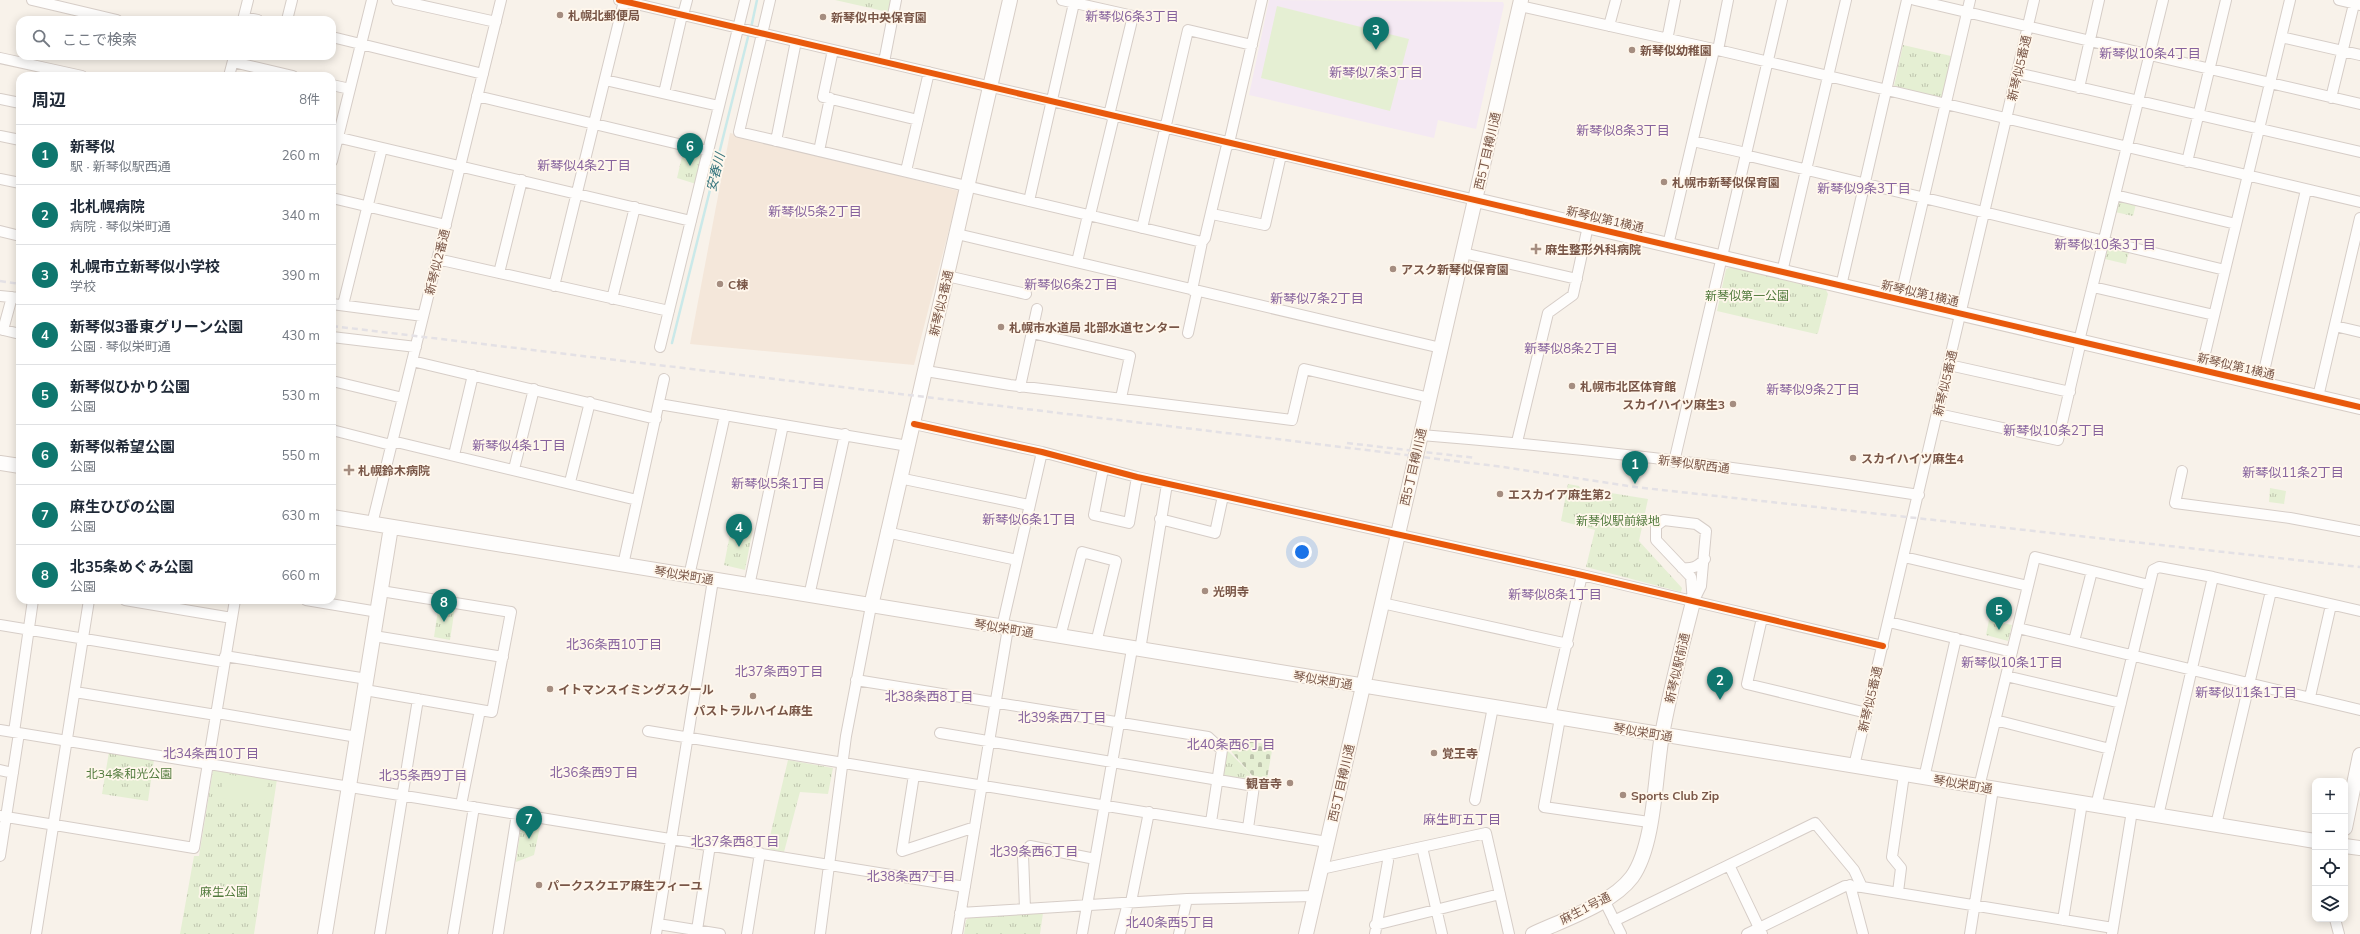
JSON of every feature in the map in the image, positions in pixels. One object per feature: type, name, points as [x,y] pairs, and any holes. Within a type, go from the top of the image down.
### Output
[{"type":"main road","name":"新琴似3番通","points":[[871,606],[886,532],[914,424],[1010,0]]},
{"type":"main road","name":"西5丁目樽川通","points":[[1306,934],[1521,3]]},
{"type":"main road","name":"新琴似第1横通","points":[[1476,200],[2360,407]]},
{"type":"main road","points":[[0,466],[16,466]]},
{"type":"main road","name":"琴似栄町通","points":[[336,518],[1136,650],[2312,841]]},
{"type":"main road","points":[[325,934],[391,527]]},
{"type":"main road","name":"新琴似駅前通","points":[[1662,735],[1693,602]]},
{"type":"main road","name":"麻生1号通","points":[[1533,934],[1604,900],[1623,886],[1638,866],[1646,842],[1662,735]]},
{"type":"main road","points":[[2348,816],[2357,782],[2360,755]]},
{"type":"main road","points":[[2348,846],[2360,848]]},
{"type":"street","points":[[32,0],[100,16]]},
{"type":"street","points":[[245,16],[248,0]]},
{"type":"street","points":[[288,16],[292,0]]},
{"type":"street","points":[[336,134],[350,89],[372,0]]},
{"type":"street","points":[[397,0],[496,22]]},
{"type":"street","name":"新琴似2番通","points":[[372,524],[501,0]]},
{"type":"street","points":[[664,93],[682,15],[687,0]]},
{"type":"street","points":[[660,347],[719,106],[741,28],[745,0]]},
{"type":"street","points":[[770,0],[760,33],[739,132],[1202,242]]},
{"type":"street","points":[[884,62],[896,0]]},
{"type":"street","points":[[1062,0],[1132,16],[1112,115],[1077,262]]},
{"type":"street","points":[[1188,333],[1202,242],[1205,238],[1212,214],[1262,0]]},
{"type":"street","points":[[1609,26],[1616,0]]},
{"type":"street","points":[[1667,40],[1676,0]]},
{"type":"street","points":[[1668,245],[1728,0]]},
{"type":"street","points":[[1674,462],[1782,0]]},
{"type":"street","points":[[1782,272],[1846,0]]},
{"type":"street","points":[[1841,286],[1907,0]]},
{"type":"street","points":[[1915,0],[2360,104]]},
{"type":"street","points":[[1900,300],[1970,0]]},
{"type":"street","name":"新琴似5番通","points":[[1854,766],[1919,495],[2034,0]]},
{"type":"street","points":[[2079,88],[2099,0]]},
{"type":"street","points":[[1938,414],[2058,440],[2070,392],[2080,341],[2163,0]]},
{"type":"street","points":[[2187,162],[2226,0]]},
{"type":"street","points":[[2201,370],[2290,0]]},
{"type":"street","points":[[2331,98],[2357,4],[2339,0]]},
{"type":"street","points":[[554,286],[624,1],[1476,200]]},
{"type":"street","points":[[1029,201],[1074,3]]},
{"type":"street","points":[[1521,3],[1667,40],[1716,50],[2006,120],[2360,202]]},
{"type":"street","points":[[1142,228],[1188,30],[1252,45]]},
{"type":"street","points":[[2281,37],[2360,55]]},
{"type":"street","points":[[336,38],[483,74]]},
{"type":"street","points":[[776,141],[796,41]]},
{"type":"street","points":[[833,50],[823,97],[918,120]]},
{"type":"street","points":[[0,58],[64,72]]},
{"type":"street","points":[[230,72],[234,60]]},
{"type":"street","points":[[237,60],[279,72]]},
{"type":"street","points":[[906,171],[929,72]]},
{"type":"street","points":[[2017,73],[2360,152]]},
{"type":"street","points":[[605,80],[719,106]]},
{"type":"street","points":[[336,86],[350,89]]},
{"type":"street","points":[[477,96],[708,151]]},
{"type":"street","points":[[819,151],[830,98]]},
{"type":"street","points":[[0,99],[16,102]]},
{"type":"street","points":[[0,136],[16,139]]},
{"type":"street","points":[[336,137],[691,221]]},
{"type":"street","points":[[1693,141],[1984,214],[2225,270]]},
{"type":"street","points":[[343,305],[382,148]]},
{"type":"street","points":[[1212,214],[1265,225],[1281,155]]},
{"type":"street","points":[[0,179],[16,183]]},
{"type":"street","points":[[499,273],[522,180]]},
{"type":"street","points":[[2261,384],[2306,190]]},
{"type":"street","points":[[2115,195],[2236,224]]},
{"type":"street","points":[[336,199],[446,225]]},
{"type":"street","points":[[612,299],[635,208]]},
{"type":"street","points":[[2318,397],[2336,326],[2360,218]]},
{"type":"street","points":[[1517,442],[1548,313],[1573,295],[1588,226]]},
{"type":"street","points":[[0,231],[16,235]]},
{"type":"street","points":[[957,234],[1441,348]]},
{"type":"street","points":[[1463,253],[1577,279]]},
{"type":"street","points":[[437,259],[669,311]]},
{"type":"street","points":[[947,276],[1026,294]]},
{"type":"street","points":[[2093,287],[2214,315]]},
{"type":"street","points":[[0,296],[16,298],[2,330],[16,333]]},
{"type":"street","points":[[336,304],[423,316]]},
{"type":"street","points":[[1020,387],[1037,309]]},
{"type":"street","points":[[2336,326],[2360,332]]},
{"type":"street","points":[[1032,333],[1130,356],[1121,398]]},
{"type":"street","points":[[336,337],[416,347]]},
{"type":"street","points":[[412,361],[590,402],[656,419]]},
{"type":"street","points":[[1949,365],[2070,392]]},
{"type":"street","points":[[926,371],[1020,387],[1121,398],[1292,420],[1304,369],[1430,398]]},
{"type":"street","points":[[454,455],[473,375]]},
{"type":"street","points":[[623,565],[664,379]]},
{"type":"street","points":[[336,382],[403,398]]},
{"type":"street","points":[[514,469],[534,389]]},
{"type":"street","points":[[570,482],[590,402]]},
{"type":"street","points":[[659,404],[845,434],[908,446]]},
{"type":"street","points":[[689,576],[725,415]]},
{"type":"street","points":[[914,424],[1042,452],[1103,469],[1167,484],[1398,533],[1582,575],[1883,646]]},
{"type":"street","points":[[749,586],[783,425]]},
{"type":"street","points":[[336,431],[392,444],[454,455],[570,482],[637,500]]},
{"type":"street","points":[[809,596],[845,434]]},
{"type":"street","name":"新琴似駅西通","points":[[1421,435],[1517,442],[1812,478],[1919,495]]},
{"type":"street","points":[[957,934],[996,702],[1005,628],[1017,560],[1042,452]]},
{"type":"street","points":[[1103,469],[1094,515],[1129,522],[1138,477]]},
{"type":"street","points":[[2182,471],[2175,503],[2290,518],[2360,532]]},
{"type":"street","points":[[899,478],[1029,505]]},
{"type":"street","points":[[1082,934],[1119,723],[1136,650],[1167,484]]},
{"type":"street","points":[[1160,519],[1215,532],[1224,496]]},
{"type":"street","points":[[1664,520],[1696,524],[1704,528],[1707,537],[1701,586],[1693,602],[1693,581],[1656,540],[1656,526],[1664,520]]},
{"type":"street","points":[[886,532],[1017,560]]},
{"type":"street","points":[[1060,637],[1082,552],[1116,561],[1096,643]]},
{"type":"street","points":[[1904,556],[2028,586]]},
{"type":"street","points":[[1970,934],[1995,720],[2036,557],[2149,585]]},
{"type":"street","points":[[1682,568],[1699,566],[1705,559]]},
{"type":"street","points":[[2096,806],[2153,570],[2159,567],[2213,577],[2360,611]]},
{"type":"street","points":[[2074,641],[2092,571]]},
{"type":"street","points":[[1582,575],[1555,718],[1544,807],[1649,822]]},
{"type":"street","points":[[2158,816],[2213,577]]},
{"type":"street","points":[[713,580],[657,929],[697,930],[720,934]]},
{"type":"street","points":[[2216,825],[2251,683],[2271,591]]},
{"type":"street","points":[[0,625],[83,639],[225,659],[366,685],[418,699],[492,712],[511,612],[381,592]]},
{"type":"street","points":[[1382,603],[1568,644]]},
{"type":"street","points":[[0,855],[3,817],[13,772],[16,732],[32,604]]},
{"type":"street","points":[[36,934],[89,604]]},
{"type":"street","points":[[149,604],[232,618]]},
{"type":"street","points":[[3,817],[194,848],[234,604]]},
{"type":"street","points":[[330,604],[378,612]]},
{"type":"street","points":[[2310,697],[2331,605]]},
{"type":"street","points":[[820,934],[842,763],[856,680],[871,606]]},
{"type":"street","points":[[1762,618],[1747,684],[1867,713]]},
{"type":"street","points":[[1889,622],[2012,652]]},
{"type":"street","points":[[2018,628],[2360,710]]},
{"type":"street","points":[[374,636],[503,657]]},
{"type":"street","points":[[1924,778],[1956,638]]},
{"type":"street","points":[[2006,676],[2121,703]]},
{"type":"street","points":[[856,680],[1208,737],[1222,750],[1211,822]]},
{"type":"street","points":[[75,692],[357,737]]},
{"type":"street","points":[[380,934],[418,699]]},
{"type":"street","points":[[1475,800],[1493,707]]},
{"type":"street","points":[[461,804],[480,710]]},
{"type":"street","points":[[1995,720],[2110,749]]},
{"type":"street","points":[[0,730],[402,794],[965,887]]},
{"type":"street","points":[[648,731],[1327,842]]},
{"type":"street","points":[[940,733],[1254,786],[1248,828]]},
{"type":"street","points":[[0,770],[13,772]]},
{"type":"street","points":[[1898,892],[1901,868],[1892,857],[1904,774]]},
{"type":"street","points":[[914,775],[902,852],[975,827]]},
{"type":"street","points":[[2063,920],[2082,803]]},
{"type":"street","points":[[453,934],[474,807]]},
{"type":"street","points":[[1120,934],[1129,902],[1148,812]]},
{"type":"street","points":[[1747,934],[1761,931],[1850,885],[2063,920],[2112,931],[2132,812]]},
{"type":"street","points":[[498,934],[517,814]]},
{"type":"street","points":[[1614,921],[1815,823],[1854,870],[1862,887]]},
{"type":"street","points":[[1321,869],[1486,833],[1509,934]]},
{"type":"street","points":[[697,930],[710,845]]},
{"type":"street","points":[[1025,908],[1023,855],[1030,846],[1095,859]]},
{"type":"street","points":[[1422,847],[1442,934]]},
{"type":"street","points":[[748,934],[760,853]]},
{"type":"street","points":[[1387,855],[1388,861],[1375,929],[1437,910],[1500,894]]},
{"type":"street","points":[[1729,865],[1761,931]]},
{"type":"street","points":[[1850,885],[1863,934]]},
{"type":"street","points":[[960,913],[1187,899],[1315,896]]},
{"type":"street","points":[[1179,934],[1187,899]]},
{"type":"street","points":[[1604,900],[1620,934]]},
{"type":"street","points":[[2336,922],[2339,934]]},
{"type":"shaded area","points":[[1269,0],[1503,2],[1504,5],[1476,129],[1438,120],[1434,138],[1249,95]]},
{"type":"shaded area","points":[[730,133],[959,191],[914,365],[690,344]]},
{"type":"green space","points":[[835,0],[891,0],[888,12]]},
{"type":"green space","points":[[1277,6],[1409,39],[1390,111],[1261,78]]},
{"type":"green space","points":[[1903,45],[1951,56],[1942,98],[1894,86]]},
{"type":"green space","points":[[684,148],[703,153],[696,184],[677,178]]},
{"type":"green space","points":[[2118,199],[2136,204],[2133,216],[2115,212]]},
{"type":"green space","points":[[2107,246],[2129,251],[2126,264],[2105,259]]},
{"type":"green space","name":"新琴似第一公園","points":[[1731,267],[1826,290],[1828,294],[1818,333],[1816,334],[1717,311],[1726,269]]},
{"type":"green space","name":"新琴似駅前緑地","points":[[1568,484],[1579,486],[1580,488],[1648,499],[1639,541],[1682,588],[1681,592],[1586,567],[1595,530],[1561,521]]},
{"type":"green space","points":[[2270,488],[2286,491],[2284,504],[2269,502]]},
{"type":"green space","points":[[732,524],[753,528],[745,570],[724,565]]},
{"type":"green space","points":[[439,603],[455,607],[450,640],[434,637]]},
{"type":"green space","points":[[1989,620],[2012,625],[2008,641],[1986,635]]},
{"type":"green space","points":[[1245,741],[1273,745],[1265,790],[1229,749]]},
{"type":"green space","name":"北34条和光公園","points":[[110,746],[155,753],[148,801],[102,794]]},
{"type":"green space","points":[[1226,749],[1250,773],[1249,781],[1222,776]]},
{"type":"green space","points":[[788,760],[833,768],[828,794],[800,792],[784,852],[767,849]]},
{"type":"green space","name":"麻生公園","points":[[213,770],[277,779],[254,934],[180,934],[194,856],[199,856]]},
{"type":"green space","points":[[223,774],[268,780],[264,805],[221,798]]},
{"type":"green space","points":[[522,819],[541,822],[534,855],[516,862]]},
{"type":"green space","points":[[1043,913],[1040,934],[964,934],[966,920],[970,917]]},
{"type":"waterway","name":"安春川","points":[[751,28],[757,0]]},
{"type":"waterway","name":"安春川","points":[[672,343],[749,33]]},
{"type":"railway","points":[[0,281],[16,283]]},
{"type":"railway","points":[[336,326],[1285,440],[1503,467],[1635,487],[2360,567]]},
{"type":"railway","points":[[1347,443],[1476,458]]},
{"type":"cycle path","points":[[619,0],[2360,407]]},
{"type":"cycle path","points":[[914,424],[1042,452],[1137,477],[1582,575],[1883,646]]},
{"type":"place","name":"札幌北郵便局","points":[[560,15]]},
{"type":"place","name":"新琴似中央保育園","points":[[823,17]]},
{"type":"place","name":"札幌市立新琴似小学校","points":[[1376,50]]},
{"type":"place","name":"新琴似幼稚園","points":[[1632,50]]},
{"type":"place","name":"新琴似希望公園","points":[[690,166]]},
{"type":"place","name":"札幌市新琴似保育園","points":[[1664,182]]},
{"type":"place","name":"麻生整形外科病院","points":[[1536,249]]},
{"type":"place","name":"アスク新琴似保育園","points":[[1393,269]]},
{"type":"place","name":"C棟","points":[[720,284]]},
{"type":"place","name":"札幌市水道局 北部水道センター","points":[[1001,327]]},
{"type":"place","name":"札幌市北区体育館","points":[[1572,386]]},
{"type":"place","name":"スカイハイツ麻生3","points":[[1733,404]]},
{"type":"place","name":"スカイハイツ麻生4","points":[[1853,458]]},
{"type":"place","name":"札幌鈴木病院","points":[[349,470]]},
{"type":"place","name":"新琴似","points":[[1635,484]]},
{"type":"place","name":"エスカイア麻生第2","points":[[1500,494]]},
{"type":"place","name":"新琴似3番東グリーン公園","points":[[739,547]]},
{"type":"place","name":"光明寺","points":[[1205,591]]},
{"type":"place","name":"北35条めぐみ公園","points":[[444,622]]},
{"type":"place","name":"新琴似ひかり公園","points":[[1999,630]]},
{"type":"place","name":"イトマンスイミングスクール","points":[[550,689]]},
{"type":"place","name":"パストラルハイム麻生","points":[[753,696]]},
{"type":"place","name":"北札幌病院","points":[[1720,700]]},
{"type":"place","name":"覚王寺","points":[[1434,753]]},
{"type":"place","name":"観音寺","points":[[1290,783]]},
{"type":"place","name":"Sports Club Zip","points":[[1623,795]]},
{"type":"place","name":"麻生ひびの公園","points":[[529,839]]},
{"type":"place","name":"パークスクエア麻生フィーユ","points":[[539,885]]},
{"type":"district","name":"新琴似6条3丁目","points":[[1132,16]]},
{"type":"district","name":"新琴似10条4丁目","points":[[2150,53]]},
{"type":"district","name":"新琴似7条3丁目","points":[[1376,72]]},
{"type":"district","name":"新琴似8条3丁目","points":[[1623,130]]},
{"type":"district","name":"新琴似4条2丁目","points":[[584,165]]},
{"type":"district","name":"新琴似9条3丁目","points":[[1864,188]]},
{"type":"district","name":"新琴似5条2丁目","points":[[815,211]]},
{"type":"district","name":"新琴似10条3丁目","points":[[2105,244]]},
{"type":"district","name":"新琴似6条2丁目","points":[[1071,284]]},
{"type":"district","name":"新琴似7条2丁目","points":[[1317,298]]},
{"type":"district","name":"新琴似8条2丁目","points":[[1571,348]]},
{"type":"district","name":"新琴似9条2丁目","points":[[1813,389]]},
{"type":"district","name":"新琴似10条2丁目","points":[[2054,430]]},
{"type":"district","name":"新琴似4条1丁目","points":[[519,445]]},
{"type":"district","name":"新琴似11条2丁目","points":[[2293,472]]},
{"type":"district","name":"新琴似5条1丁目","points":[[778,483]]},
{"type":"district","name":"新琴似6条1丁目","points":[[1029,519]]},
{"type":"district","name":"新琴似8条1丁目","points":[[1555,594]]},
{"type":"district","name":"北36条西10丁目","points":[[614,644]]},
{"type":"district","name":"新琴似10条1丁目","points":[[2012,662]]},
{"type":"district","name":"北37条西9丁目","points":[[779,671]]},
{"type":"district","name":"新琴似11条1丁目","points":[[2246,692]]},
{"type":"district","name":"北38条西8丁目","points":[[929,696]]},
{"type":"district","name":"北39条西7丁目","points":[[1062,717]]},
{"type":"district","name":"北40条西6丁目","points":[[1231,744]]},
{"type":"district","name":"北34条西10丁目","points":[[211,753]]},
{"type":"district","name":"北36条西9丁目","points":[[594,772]]},
{"type":"district","name":"北35条西9丁目","points":[[423,775]]},
{"type":"district","name":"麻生町五丁目","points":[[1462,819]]},
{"type":"district","name":"北37条西8丁目","points":[[735,841]]},
{"type":"district","name":"北39条西6丁目","points":[[1034,851]]},
{"type":"district","name":"北38条西7丁目","points":[[911,876]]},
{"type":"district","name":"北40条西5丁目","points":[[1170,922]]}]
